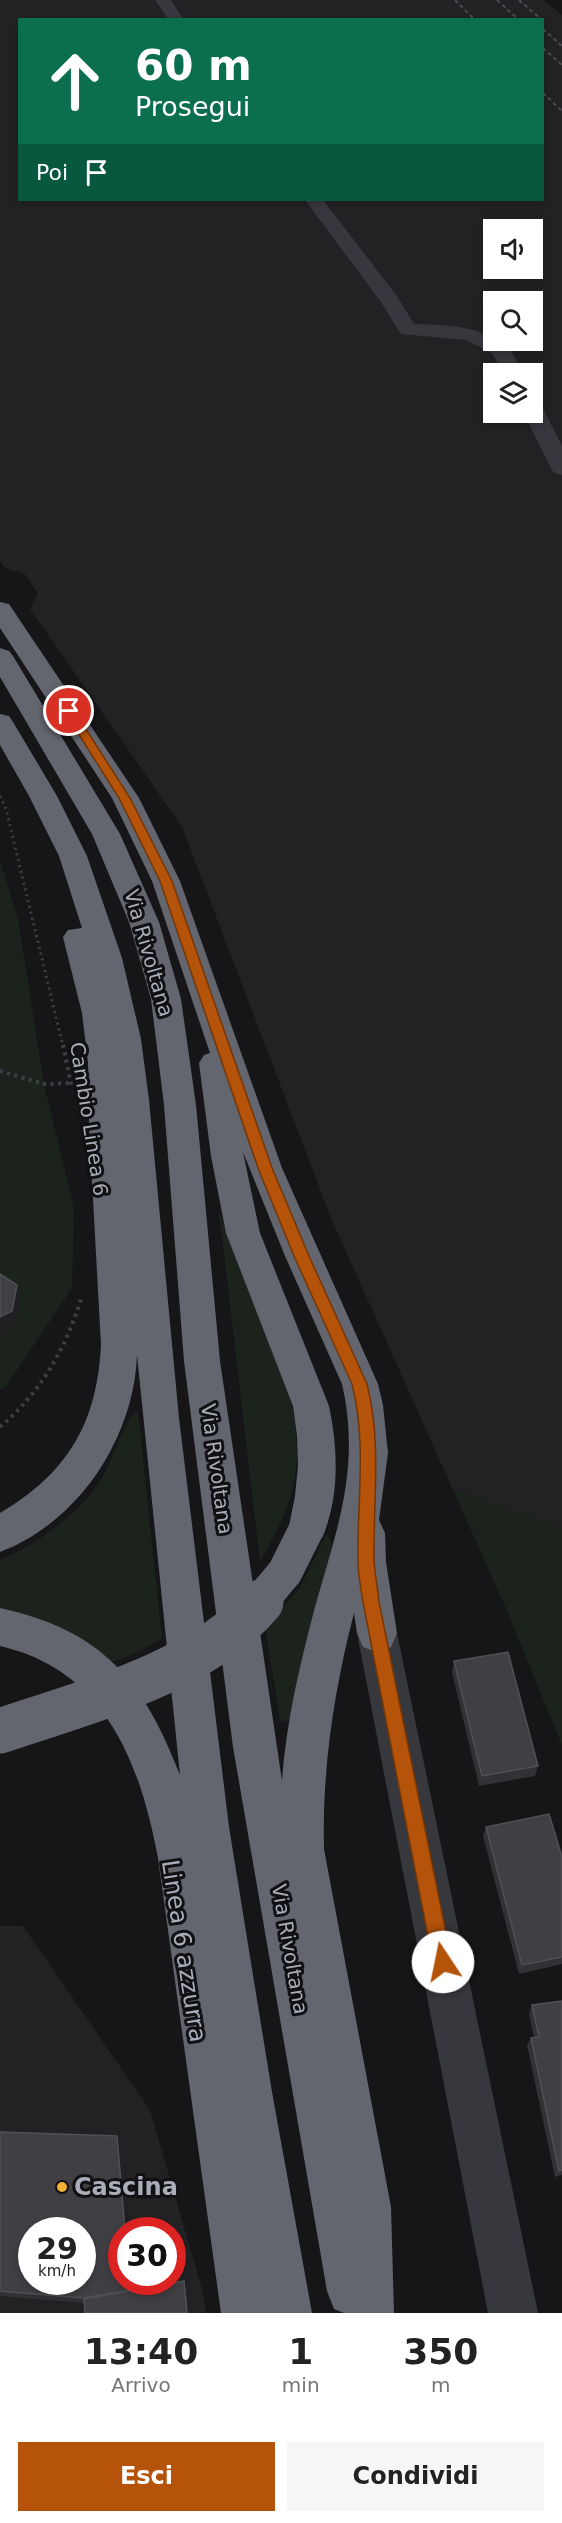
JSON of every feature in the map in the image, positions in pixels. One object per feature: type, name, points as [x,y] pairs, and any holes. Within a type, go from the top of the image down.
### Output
[{"type":"highway","points":[[0,609],[125,798],[166,881],[265,1168],[360,1384],[365,1405],[369,1453],[366,1562],[377,1633]]},
{"type":"highway","name":"Via Rivoltana","points":[[0,656],[121,863],[144,922],[166,999],[181,1115],[202,1361],[254,1747],[356,2313]]},
{"type":"highway","points":[[0,722],[43,796],[73,856],[97,924],[123,1029],[134,1110],[160,1418],[207,1827],[248,2092],[287,2313]]},
{"type":"highway","points":[[0,757],[36,824],[64,890],[97,1013],[104,1063],[105,1126],[120,1357],[115,1399],[108,1420],[100,1440],[80,1470],[50,1500],[15,1526],[0,1534]]},
{"type":"highway","points":[[0,1731],[120,1689],[188,1661],[205,1651],[225,1636],[274,1589],[290,1566],[308,1527],[317,1479],[316,1430],[311,1406],[248,1247],[237,1213],[208,1015],[197,967]]},
{"type":"highway","points":[[367,1486],[319,1667],[304,1747],[301,1824],[304,1861],[366,2207],[369,2313]]},
{"type":"highway","points":[[0,1627],[38,1637],[70,1652],[83,1663],[131,1715],[146,1741],[156,1768],[172,1818],[180,1858],[246,2313]]},
{"type":"street","points":[[163,0],[176,18]]},
{"type":"street","points":[[315,201],[390,300],[408,330],[451,331],[471,335],[501,350],[508,363]]},
{"type":"street","points":[[539,423],[562,468]]},
{"type":"street","points":[[377,1633],[513,2313]]},
{"type":"path","name":"Cambio Linea 6","points":[[0,796],[6,808],[35,935],[47,973],[74,1099]]},
{"type":"path","points":[[0,1071],[44,1084],[70,1083]]},
{"type":"path","points":[[0,1427],[33,1397],[46,1380],[75,1319],[83,1291]]},
{"type":"shaded area","points":[[0,0],[544,0],[562,15],[562,1745],[506,1608],[331,1218],[182,827],[30,609],[38,593],[25,574],[5,568],[0,561]]},
{"type":"shaded area","points":[[0,861],[18,919],[44,1084],[74,1208],[72,1288],[7,1385],[0,1390]]},
{"type":"shaded area","points":[[219,1210],[276,1353],[292,1408],[296,1435],[296,1463],[292,1491],[278,1527],[260,1562]]},
{"type":"shaded area","points":[[138,1410],[162,1639],[136,1653],[104,1665],[0,1614],[0,1560],[44,1536],[85,1501],[104,1475],[127,1423]]},
{"type":"shaded area","points":[[453,1489],[562,1527],[562,1745],[506,1608]]},
{"type":"shaded area","points":[[327,1533],[334,1550],[291,1718],[286,1722],[280,1720],[265,1627],[300,1588]]},
{"type":"shaded area","points":[[0,1926],[23,1926],[150,2110],[181,2217],[108,2217],[108,2295],[186,2295],[186,2234],[202,2289],[206,2313],[0,2313]]},
{"type":"building","points":[[0,1274],[17,1285],[12,1311],[0,1317]]},
{"type":"building","points":[[508,1652],[538,1766],[482,1776],[454,1661]]},
{"type":"building","points":[[549,1814],[562,1857],[562,1957],[522,1965],[486,1827]]},
{"type":"building","points":[[562,2001],[562,2170],[559,2171],[531,2038],[539,2037],[532,2005]]},
{"type":"building","name":"Cascina","points":[[0,2132],[117,2136],[124,2217],[108,2217],[108,2294],[83,2298],[47,2295],[96,2295],[96,2217],[18,2217],[18,2293],[0,2291]]},
{"type":"building","points":[[108,2295],[185,2295],[187,2313],[85,2313],[84,2299]]},
{"type":"railway","points":[[455,0],[473,18]]},
{"type":"railway","points":[[497,0],[517,18]]},
{"type":"railway","points":[[519,0],[540,18]]},
{"type":"railway","points":[[544,30],[562,46]]},
{"type":"railway","points":[[544,49],[562,65]]},
{"type":"railway","points":[[544,94],[562,111]]},
{"type":"place","name":"Cascina","points":[[62,2187]]},
{"type":"route","points":[[69,711],[125,798],[166,881],[265,1168],[360,1384],[365,1405],[369,1453],[366,1562],[371,1602],[443,1962]]}]
